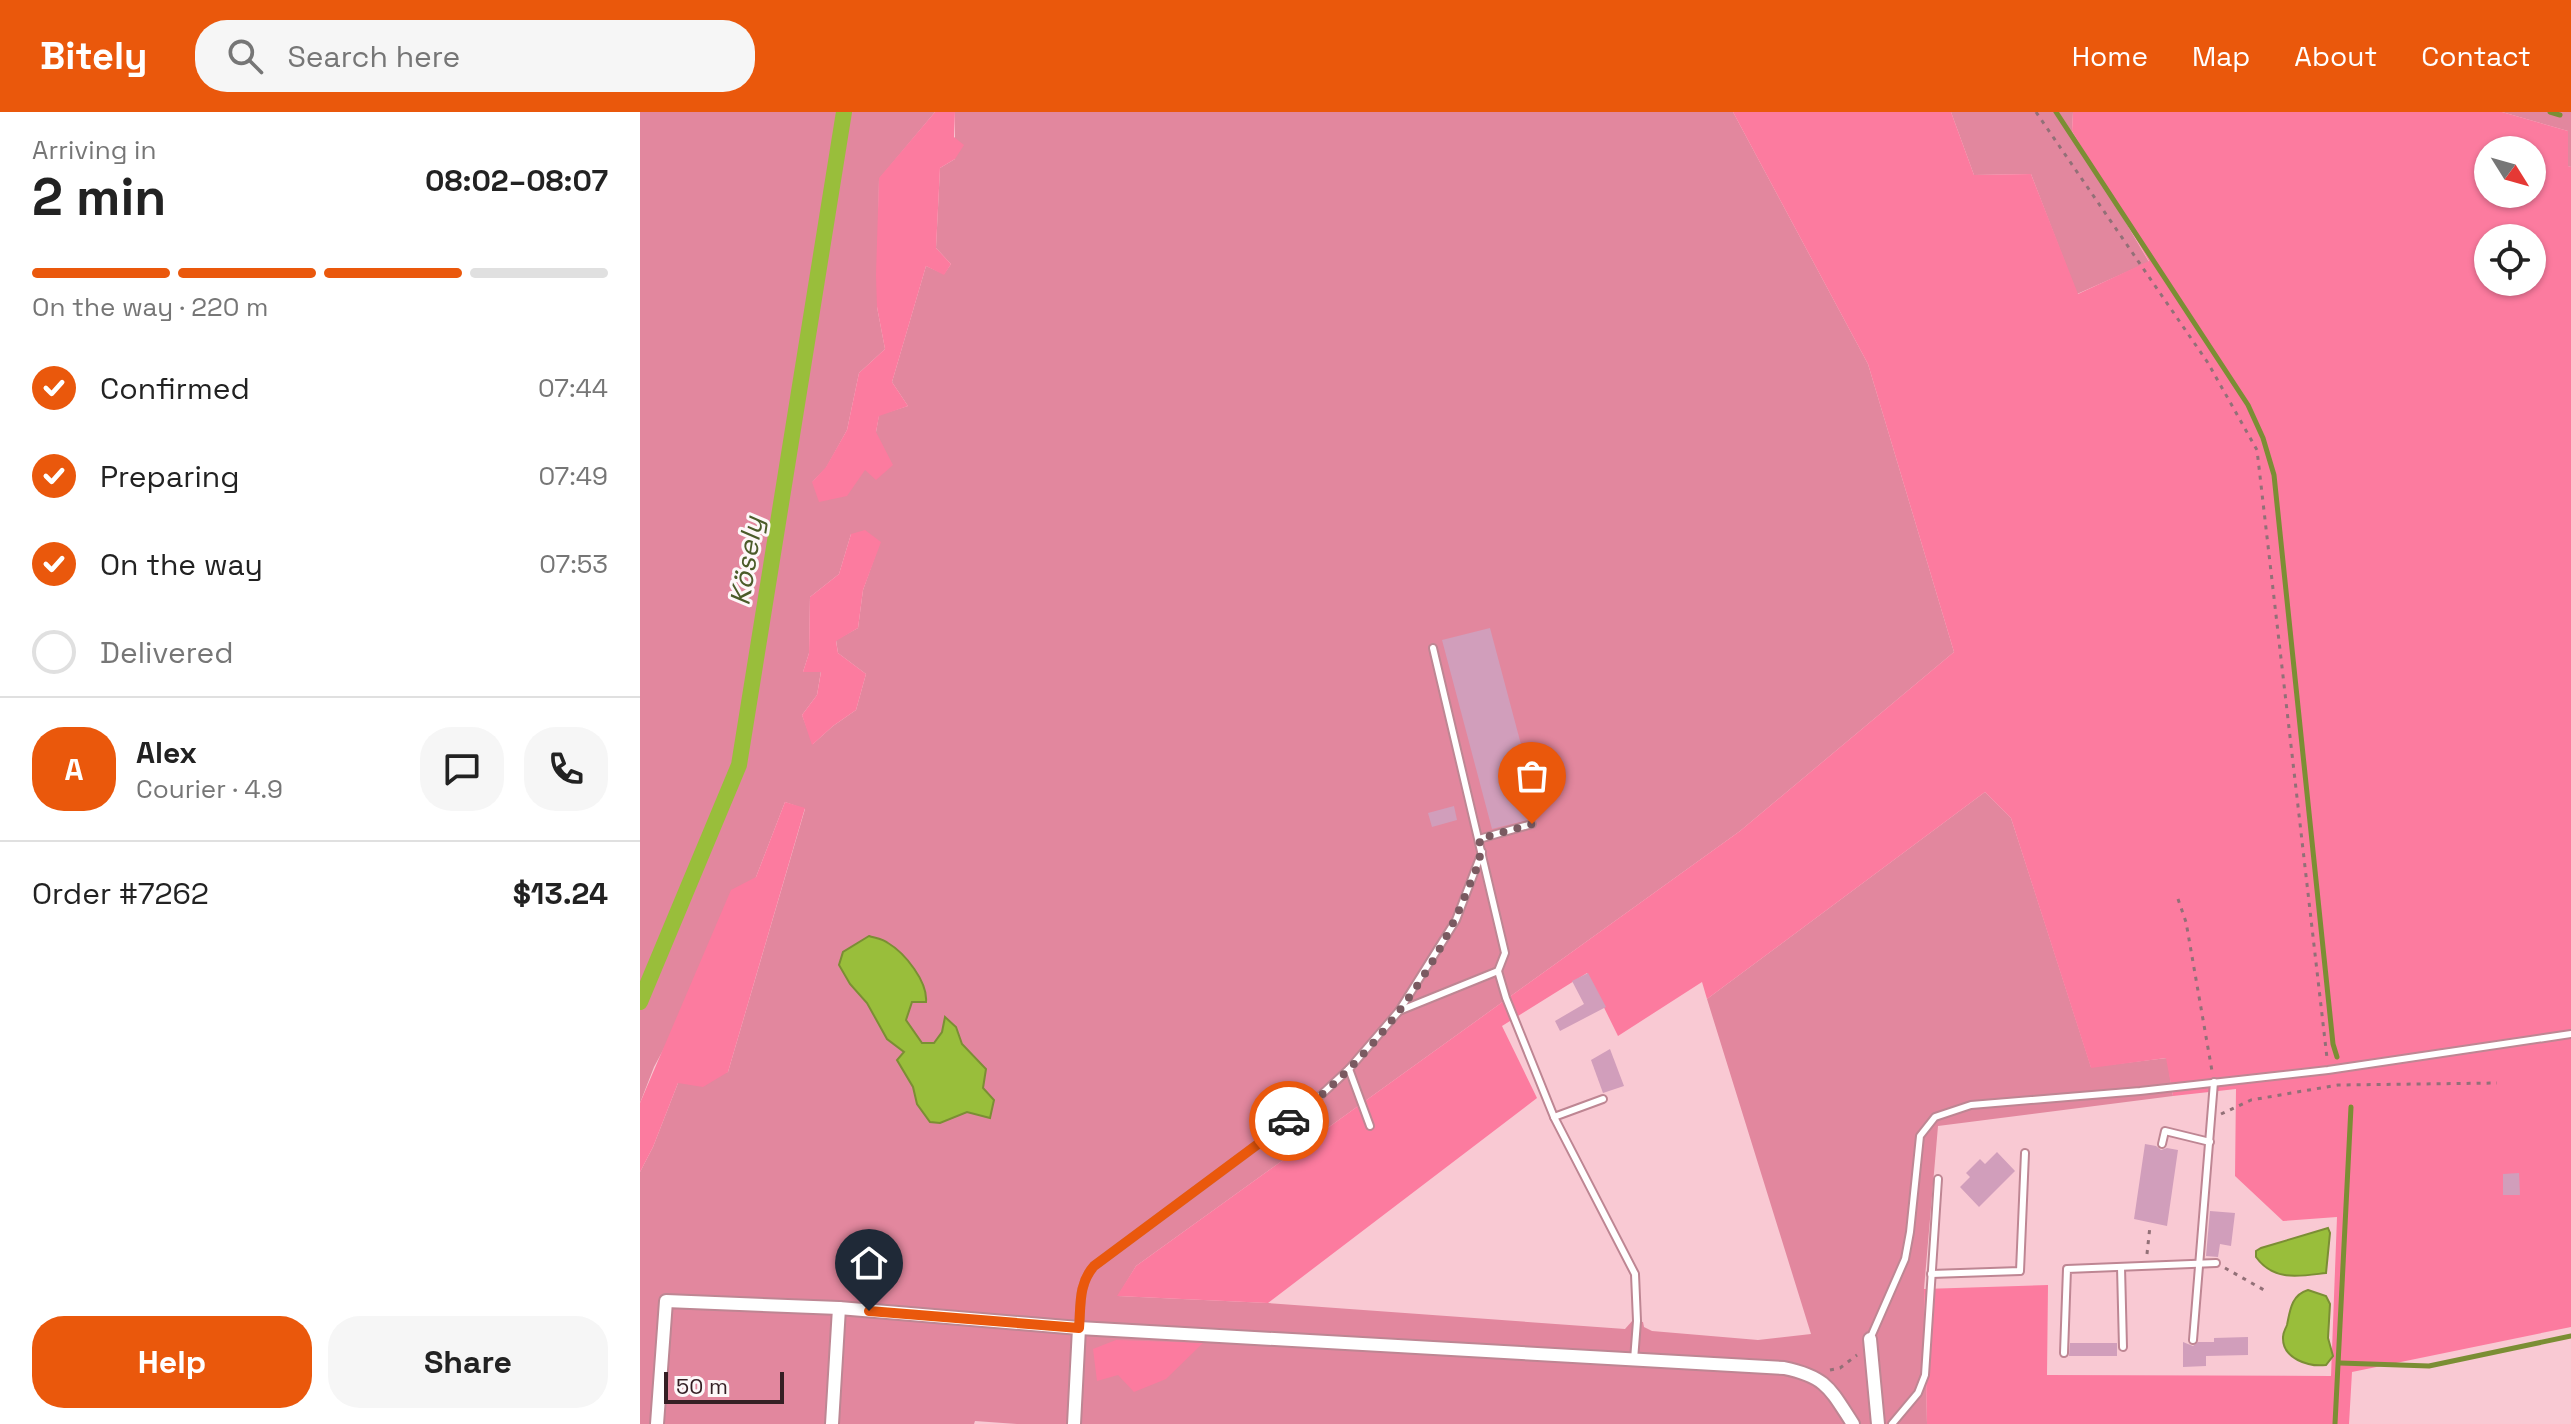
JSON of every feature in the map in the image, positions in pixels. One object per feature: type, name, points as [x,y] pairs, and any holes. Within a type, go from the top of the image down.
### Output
[{"type":"street","points":[[657,1424],[666,1301],[839,1308],[1079,1328],[1784,1368],[1804,1372],[1825,1383],[1853,1424]]},
{"type":"street","points":[[832,1424],[839,1308]]},
{"type":"street","points":[[1074,1424],[1079,1328]]},
{"type":"street","points":[[1870,1339],[1878,1424]]},
{"type":"lane","points":[[1433,648],[1505,953],[1498,971],[1554,1117],[1635,1274],[1637,1321],[1634,1360]]},
{"type":"lane","points":[[1479,839],[1532,824]]},
{"type":"lane","points":[[1079,1328],[1081,1291],[1086,1275],[1094,1266],[1308,1107],[1349,1069],[1399,1011],[1456,920],[1482,852]]},
{"type":"lane","points":[[1399,1011],[1498,971]]},
{"type":"lane","points":[[1870,1339],[1905,1259],[1920,1136],[1935,1117],[1971,1105],[2328,1070],[2571,1034]]},
{"type":"lane","points":[[1349,1069],[1370,1126]]},
{"type":"lane","points":[[2193,1340],[2214,1082]]},
{"type":"lane","points":[[1554,1117],[1603,1099]]},
{"type":"lane","points":[[2162,1144],[2165,1131],[2210,1142]]},
{"type":"lane","points":[[1931,1274],[2020,1271],[2025,1153]]},
{"type":"lane","points":[[1892,1424],[1923,1385],[1938,1179]]},
{"type":"lane","points":[[2064,1353],[2067,1269],[2216,1263]]},
{"type":"lane","points":[[2121,1267],[2123,1347]]},
{"type":"path","points":[[2036,112],[2208,363],[2257,450],[2328,1070]]},
{"type":"path","points":[[2178,899],[2186,922],[2214,1082]]},
{"type":"path","points":[[2212,1120],[2251,1100],[2338,1085],[2497,1083]]},
{"type":"path","points":[[2146,1266],[2150,1226]]},
{"type":"path","points":[[2216,1263],[2264,1290]]},
{"type":"path","points":[[1804,1372],[1840,1368],[1853,1359],[1870,1339]]},
{"type":"shaded area","points":[[640,112],[935,112],[879,179],[877,307],[885,349],[859,373],[847,430],[826,468],[812,482],[876,432],[879,415],[908,406],[892,382],[926,266],[944,274],[951,264],[936,248],[940,168],[955,159],[955,112],[1733,112],[1868,364],[1954,652],[1740,831],[1136,1266],[1118,1296],[1268,1303],[1625,1329],[1633,1320],[1643,1322],[1644,1327],[1652,1331],[1758,1340],[1811,1334],[1707,999],[1985,792],[2011,818],[2091,1067],[2167,1058],[2173,1096],[1938,1126],[1924,1289],[1927,1424],[1017,1424],[975,1421],[974,1424],[640,1424],[640,1172],[678,1083],[728,1072],[805,809],[785,802],[756,877],[654,1067],[640,1103]],"holes":[[[851,534],[880,542],[863,590],[858,628],[836,640],[838,653],[866,674],[856,710],[813,744],[802,715],[817,695],[821,671],[803,672],[809,653],[810,597],[839,574]]]},
{"type":"shaded area","points":[[935,112],[955,112],[954,137],[964,145],[955,159],[940,168],[936,248],[951,264],[944,275],[926,266],[892,382],[908,406],[879,416],[876,432],[893,465],[876,480],[865,470],[847,496],[819,502],[812,482],[826,467],[847,430],[859,373],[885,349],[877,307],[879,178]]},
{"type":"shaded area","points":[[1733,112],[1951,112],[1974,175],[2031,174],[2078,294],[2149,261],[2072,131],[2073,112],[2502,112],[2568,131],[2568,166],[2571,167],[2571,1327],[2352,1372],[2349,1424],[1927,1424],[1924,1289],[2048,1285],[2047,1375],[2331,1376],[2337,1217],[2283,1221],[2235,1176],[2236,1089],[2173,1096],[2166,1058],[2091,1068],[2011,818],[1985,792],[1707,999],[1702,982],[1618,1036],[1587,973],[1502,1026],[1537,1098],[1268,1303],[1117,1296],[1136,1266],[1740,831],[1954,652],[1868,364]]},
{"type":"shaded area","points":[[1951,112],[2073,112],[2072,131],[2149,262],[2077,294],[2031,174],[1974,175]]},
{"type":"shaded area","points":[[2502,112],[2571,112],[2571,167],[2568,166],[2568,131]]},
{"type":"shaded area","points":[[865,530],[881,542],[863,590],[858,628],[836,641],[838,653],[866,674],[856,710],[812,745],[802,715],[817,695],[821,672],[803,672],[809,653],[810,597],[839,574],[851,534]]},
{"type":"shaded area","points":[[785,802],[805,808],[728,1072],[703,1087],[678,1083],[640,1172],[640,1103],[731,890],[756,877]]},
{"type":"shaded area","points":[[869,936],[884,940],[895,948],[919,977],[926,1002],[912,1002],[906,1020],[922,1043],[934,1043],[942,1032],[945,1017],[956,1027],[962,1044],[986,1069],[983,1088],[994,1100],[990,1118],[967,1112],[940,1123],[930,1122],[917,1104],[913,1087],[897,1060],[904,1052],[887,1039],[867,1003],[850,984],[839,965],[843,952]]},
{"type":"shaded area","points":[[2328,1228],[2326,1273],[2279,1274],[2256,1257],[2256,1251],[2261,1248]]},
{"type":"shaded area","points":[[2308,1290],[2326,1296],[2330,1304],[2328,1338],[2333,1356],[2326,1365],[2312,1365],[2298,1360],[2284,1345],[2283,1334],[2292,1304],[2302,1292]]},
{"type":"shaded area","points":[[1116,1340],[1203,1343],[1166,1379],[1134,1392],[1118,1375],[1097,1381],[1093,1349]]},
{"type":"building","points":[[1490,628],[1523,752],[1509,756],[1522,801],[1531,799],[1536,818],[1492,829],[1442,640]]},
{"type":"building","points":[[1454,806],[1457,820],[1432,827],[1428,813]]},
{"type":"building","points":[[1588,973],[1606,1007],[1560,1031],[1555,1021],[1584,1004],[1572,981]]},
{"type":"building","points":[[1610,1049],[1624,1086],[1603,1093],[1591,1060]]},
{"type":"building","points":[[2145,1144],[2161,1150],[2178,1150],[2167,1226],[2134,1219]]},
{"type":"building","points":[[1997,1152],[2015,1171],[1979,1207],[1960,1187],[1970,1177],[1966,1173],[1980,1159],[1985,1164]]},
{"type":"building","points":[[2519,1173],[2520,1195],[2503,1195],[2503,1174]]},
{"type":"building","points":[[2210,1211],[2235,1213],[2231,1246],[2220,1244],[2218,1257],[2206,1256]]},
{"type":"building","points":[[2248,1337],[2248,1355],[2206,1356],[2206,1366],[2183,1367],[2183,1342],[2193,1346],[2198,1342],[2214,1342],[2214,1338]]},
{"type":"building","points":[[2070,1343],[2117,1343],[2117,1356],[2069,1356]]},
{"type":"waterway","name":"Kösely","points":[[640,1002],[739,765],[844,112]]},
{"type":"waterway","points":[[2056,112],[2248,405],[2263,438],[2274,475],[2333,1044],[2337,1057]]},
{"type":"waterway","points":[[2550,112],[2560,115]]},
{"type":"waterway","points":[[2335,1424],[2351,1107]]},
{"type":"waterway","points":[[2340,1363],[2429,1366],[2571,1336]]},
{"type":"way so far","points":[[1289,1121],[1349,1069],[1399,1011],[1456,920],[1478,867],[1482,852],[1479,839],[1532,824]]},
{"type":"route","points":[[869,1311],[1079,1328],[1081,1291],[1086,1275],[1094,1266],[1289,1121]]}]
